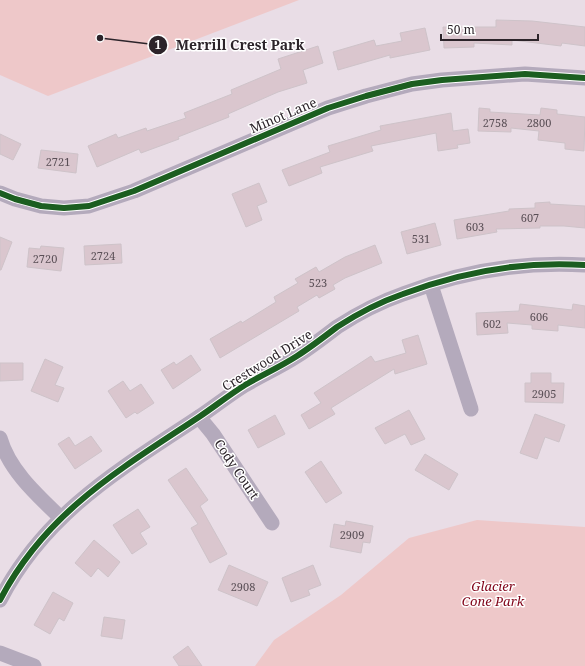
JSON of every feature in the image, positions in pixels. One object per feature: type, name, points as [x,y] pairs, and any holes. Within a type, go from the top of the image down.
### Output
[{"type":"street","name":"Minot Lane","points":[[0,193],[41,206],[64,208],[89,206],[134,191],[328,108],[412,84],[525,74],[585,78]]},
{"type":"street","name":"Crestwood Drive","points":[[0,600],[27,556],[61,518],[96,486],[243,386],[297,356],[337,327],[377,305],[431,285],[502,268],[537,265],[585,265]]},
{"type":"street","points":[[431,285],[471,409]]},
{"type":"street","name":"Cody Court","points":[[199,417],[242,476],[272,523]]},
{"type":"street","points":[[0,438],[10,462],[42,500],[61,518]]},
{"type":"street","points":[[0,653],[34,666]]},
{"type":"green space","points":[[0,0],[299,0],[48,96],[0,75]]},
{"type":"green space","name":"Glacier Cone Park","points":[[477,520],[585,527],[585,666],[255,666],[274,640],[341,595],[409,538]]},
{"type":"building","points":[[496,20],[532,21],[585,27],[585,46],[562,43],[561,46],[512,40],[512,45],[474,43],[474,47],[444,48],[443,27],[496,27]]},
{"type":"building","points":[[425,28],[430,50],[390,58],[390,55],[338,70],[333,52],[374,40],[376,46],[402,41],[400,33]]},
{"type":"building","points":[[318,46],[323,63],[303,70],[307,83],[278,92],[228,114],[229,117],[178,137],[179,139],[141,153],[139,149],[97,167],[88,146],[116,134],[118,138],[146,128],[147,131],[186,118],[184,113],[232,94],[231,90],[281,69],[278,59]]},
{"type":"building","points":[[479,108],[490,109],[490,112],[540,115],[541,108],[557,110],[557,114],[585,117],[584,151],[565,149],[565,143],[538,140],[539,131],[511,128],[511,132],[478,131]]},
{"type":"building","points":[[451,113],[453,131],[468,129],[470,143],[457,145],[458,148],[438,151],[436,133],[371,146],[373,151],[320,167],[322,173],[289,186],[282,170],[330,152],[328,146],[381,130],[380,126]]},
{"type":"building","points":[[0,134],[21,144],[13,160],[0,154]]},
{"type":"building","points":[[41,150],[78,154],[76,173],[38,168]]},
{"type":"building","points":[[259,183],[267,202],[257,206],[262,220],[246,227],[232,194]]},
{"type":"building","points":[[550,202],[550,204],[585,206],[585,228],[540,226],[540,228],[496,229],[497,232],[457,239],[454,220],[509,211],[509,209],[535,208],[535,203]]},
{"type":"building","points":[[435,223],[441,245],[407,254],[401,232]]},
{"type":"building","points":[[0,237],[12,242],[1,270],[0,270]]},
{"type":"building","points":[[121,244],[122,263],[85,265],[84,246]]},
{"type":"building","points":[[375,245],[382,263],[345,278],[333,285],[335,289],[319,298],[317,295],[297,307],[299,311],[220,358],[210,339],[241,321],[242,323],[276,302],[274,297],[298,283],[295,279],[316,267],[319,272],[345,257]]},
{"type":"building","points":[[41,246],[64,248],[61,271],[27,267],[29,248],[40,249]]},
{"type":"building","points":[[520,304],[572,310],[573,304],[585,306],[585,328],[558,325],[558,331],[532,329],[532,325],[507,323],[508,333],[477,335],[476,313],[519,311]]},
{"type":"building","points":[[418,335],[427,364],[395,374],[394,369],[331,408],[335,414],[309,429],[301,415],[321,403],[314,393],[371,356],[375,362],[406,353],[402,340]]},
{"type":"building","points":[[191,355],[201,370],[173,389],[161,370],[174,362],[176,365]]},
{"type":"building","points":[[45,359],[63,367],[55,385],[64,388],[58,402],[31,391]]},
{"type":"building","points":[[0,363],[23,363],[23,380],[0,381]]},
{"type":"building","points":[[531,373],[551,373],[551,383],[564,383],[563,403],[525,402],[525,383],[531,383]]},
{"type":"building","points":[[123,381],[130,391],[141,384],[154,403],[137,414],[135,412],[126,418],[108,391]]},
{"type":"building","points":[[409,410],[425,439],[411,445],[405,434],[385,444],[375,428]]},
{"type":"building","points":[[535,414],[565,425],[559,442],[545,437],[537,459],[520,453]]},
{"type":"building","points":[[275,415],[285,434],[258,448],[248,430]]},
{"type":"building","points":[[91,436],[102,451],[75,469],[58,444],[69,437],[75,446]]},
{"type":"building","points":[[425,454],[458,474],[449,490],[415,470]]},
{"type":"building","points":[[321,461],[342,493],[326,503],[305,472]]},
{"type":"building","points":[[186,468],[208,500],[200,506],[227,554],[210,563],[191,528],[198,524],[168,480]]},
{"type":"building","points":[[138,509],[150,527],[140,533],[147,544],[132,554],[113,525]]},
{"type":"building","points":[[346,521],[373,526],[370,543],[363,542],[361,553],[330,547],[334,524],[345,526]]},
{"type":"building","points":[[94,540],[120,562],[108,577],[98,568],[91,577],[75,563]]},
{"type":"building","points":[[229,565],[268,582],[257,606],[218,590]]},
{"type":"building","points":[[313,565],[321,585],[308,590],[310,595],[291,602],[282,578]]},
{"type":"building","points":[[53,592],[73,603],[64,621],[59,618],[50,634],[34,625]]},
{"type":"building","points":[[104,617],[125,620],[122,639],[101,636]]},
{"type":"building","points":[[188,646],[202,666],[179,666],[173,657]]},
{"type":"cycle path","points":[[0,193],[41,206],[64,208],[89,206],[134,191],[328,108],[412,84],[442,80],[525,74],[585,78]]},
{"type":"cycle path","points":[[0,600],[18,569],[39,542],[62,517],[87,495],[113,475],[239,389],[297,356],[353,317],[394,297],[425,286],[470,274],[539,265],[585,265]]},
{"type":"place","name":"Merrill Crest Park","points":[[100,38]]}]
